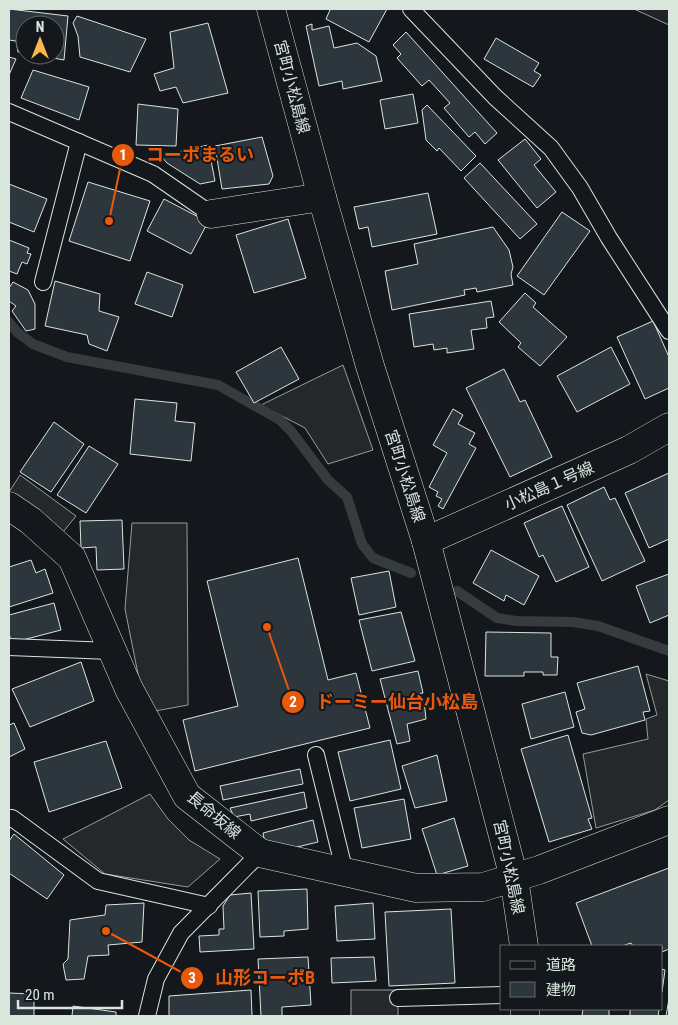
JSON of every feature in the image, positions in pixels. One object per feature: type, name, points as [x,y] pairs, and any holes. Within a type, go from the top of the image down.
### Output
[{"type":"street","name":"宮町小松島線","points":[[271,9],[370,366],[426,541],[514,878],[524,945]]},
{"type":"street","points":[[211,214],[322,197]]},
{"type":"street","name":"小松島１号線","points":[[426,541],[628,450],[669,427]]},
{"type":"street","name":"長命坂線","points":[[9,506],[31,521],[72,558],[129,689],[188,796],[260,853],[416,888],[483,886],[539,870],[669,820]]},
{"type":"lane","points":[[411,9],[495,97],[550,148],[580,188],[609,238],[669,331]]},
{"type":"lane","points":[[9,112],[153,174],[211,214]]},
{"type":"lane","points":[[43,282],[79,142]]},
{"type":"lane","points":[[9,647],[111,651]]},
{"type":"lane","points":[[316,755],[345,873]]},
{"type":"lane","points":[[12,818],[98,881],[209,906]]},
{"type":"lane","points":[[147,1016],[156,979],[181,933],[260,853]]},
{"type":"lane","points":[[398,998],[500,996]]},
{"type":"shaded area","points":[[634,9],[669,9],[669,25]]},
{"type":"shaded area","points":[[343,365],[373,450],[328,464],[305,428],[261,405]]},
{"type":"shaded area","points":[[20,475],[76,516],[63,532],[9,492]]},
{"type":"shaded area","points":[[132,523],[187,523],[188,705],[155,711],[141,689],[125,609]]},
{"type":"shaded area","points":[[646,674],[669,681],[669,800],[655,810],[596,828],[583,754],[648,739],[646,719],[657,715]]},
{"type":"shaded area","points":[[150,794],[168,819],[189,840],[220,859],[188,887],[105,874],[63,839]]},
{"type":"shaded area","points":[[351,990],[398,990],[398,1016],[351,1016]]},
{"type":"building","points":[[9,9],[60,15],[15,15],[15,41],[9,40]]},
{"type":"building","points":[[327,9],[387,9],[369,42],[326,19],[330,10]]},
{"type":"building","points":[[65,16],[68,16],[65,49]]},
{"type":"building","points":[[77,16],[146,39],[130,72],[80,57],[78,36],[73,23]]},
{"type":"building","points":[[208,23],[228,93],[183,103],[176,87],[160,91],[154,74],[174,68],[170,32]]},
{"type":"building","points":[[312,24],[312,30],[329,26],[334,48],[357,43],[376,56],[382,81],[343,89],[342,81],[319,86],[306,26]]},
{"type":"building","points":[[406,32],[497,133],[485,144],[475,132],[469,137],[444,108],[450,103],[429,80],[422,86],[397,58],[401,54],[393,45]]},
{"type":"building","points":[[496,38],[539,63],[534,71],[541,75],[533,87],[484,59]]},
{"type":"building","points":[[9,57],[15,59],[15,61],[9,75]]},
{"type":"building","points":[[33,70],[89,87],[79,120],[21,98]]},
{"type":"building","points":[[413,94],[418,123],[385,129],[380,100]]},
{"type":"building","points":[[138,104],[178,109],[176,146],[136,145]]},
{"type":"building","points":[[427,105],[476,156],[461,171],[439,148],[437,151],[426,140],[422,110]]},
{"type":"building","points":[[262,137],[273,176],[269,184],[222,189],[215,146]]},
{"type":"building","points":[[525,139],[541,159],[534,165],[556,192],[537,208],[498,160]]},
{"type":"building","points":[[208,145],[215,181],[200,184],[167,163],[161,156]]},
{"type":"building","points":[[480,163],[537,224],[520,239],[464,178]]},
{"type":"building","points":[[88,182],[150,201],[130,261],[69,241]]},
{"type":"building","points":[[9,184],[47,199],[34,232],[9,222]]},
{"type":"building","points":[[428,193],[437,234],[372,247],[368,227],[359,229],[354,207]]},
{"type":"building","points":[[164,199],[208,222],[191,254],[147,231]]},
{"type":"building","points":[[562,212],[590,231],[544,295],[517,276]]},
{"type":"building","points":[[288,219],[306,278],[254,293],[236,235]]},
{"type":"building","points":[[493,227],[509,250],[513,267],[511,274],[513,285],[477,292],[476,288],[464,290],[465,295],[392,310],[385,271],[418,264],[414,244]]},
{"type":"building","points":[[9,240],[29,248],[27,253],[31,254],[27,264],[22,262],[17,274],[9,271]]},
{"type":"building","points":[[147,272],[183,285],[172,317],[135,304]]},
{"type":"building","points":[[55,281],[100,294],[99,311],[119,317],[107,351],[89,344],[87,335],[45,326]]},
{"type":"building","points":[[13,282],[28,290],[35,304],[35,329],[26,331],[12,311],[16,306],[9,301],[9,288]]},
{"type":"building","points":[[525,293],[536,303],[533,307],[567,337],[540,366],[518,347],[521,343],[499,322]]},
{"type":"building","points":[[491,301],[494,317],[486,318],[487,328],[471,330],[474,349],[447,353],[447,348],[434,350],[433,344],[414,347],[409,314]]},
{"type":"building","points":[[653,321],[669,357],[669,388],[645,399],[617,337]]},
{"type":"building","points":[[281,347],[299,379],[254,403],[236,372]]},
{"type":"building","points":[[611,347],[630,384],[577,412],[557,376]]},
{"type":"building","points":[[504,369],[520,402],[525,400],[552,457],[510,477],[466,388]]},
{"type":"building","points":[[135,399],[177,403],[175,421],[195,423],[191,461],[130,454]]},
{"type":"building","points":[[453,409],[463,415],[458,424],[475,433],[469,444],[476,448],[443,509],[438,506],[442,499],[436,496],[438,492],[429,487],[447,453],[433,445]]},
{"type":"building","points":[[54,422],[84,444],[51,492],[20,472]]},
{"type":"building","points":[[89,446],[118,464],[86,513],[57,495]]},
{"type":"building","points":[[669,473],[669,539],[649,548],[625,493]]},
{"type":"building","points":[[604,487],[610,500],[615,498],[645,561],[602,581],[567,505]]},
{"type":"building","points":[[562,506],[589,567],[556,582],[543,555],[539,557],[524,523]]},
{"type":"building","points":[[122,520],[124,569],[97,570],[96,547],[81,548],[80,521]]},
{"type":"building","points":[[491,550],[539,576],[524,605],[506,595],[504,601],[473,583]]},
{"type":"building","points":[[298,558],[328,680],[356,673],[370,728],[195,771],[183,720],[238,706],[207,581]]},
{"type":"building","points":[[31,560],[36,573],[45,569],[53,593],[9,607],[9,567]]},
{"type":"building","points":[[389,571],[396,607],[359,615],[351,578]]},
{"type":"building","points":[[669,574],[669,615],[650,623],[636,586]]},
{"type":"building","points":[[54,603],[61,630],[11,643],[9,615]]},
{"type":"building","points":[[401,612],[415,661],[372,671],[359,620]]},
{"type":"building","points":[[486,632],[551,633],[551,657],[558,657],[557,675],[543,675],[543,672],[524,672],[524,676],[485,676]]},
{"type":"building","points":[[81,662],[94,701],[30,727],[12,689]]},
{"type":"building","points":[[638,666],[650,711],[643,712],[645,720],[591,735],[582,733],[576,712],[585,709],[577,683]]},
{"type":"building","points":[[418,671],[423,693],[416,694],[418,701],[424,701],[426,719],[407,724],[410,741],[397,744],[380,679]]},
{"type":"building","points":[[565,692],[574,727],[531,739],[522,704]]},
{"type":"building","points":[[14,723],[25,749],[9,757],[9,725]]},
{"type":"building","points":[[568,735],[592,818],[588,819],[592,829],[549,842],[521,749]]},
{"type":"building","points":[[390,740],[401,789],[350,801],[338,752]]},
{"type":"building","points":[[106,741],[122,788],[49,812],[34,762]]},
{"type":"building","points":[[437,755],[447,801],[415,808],[402,766]]},
{"type":"building","points":[[300,769],[303,784],[223,800],[220,786]]},
{"type":"building","points":[[304,792],[307,808],[251,821],[250,814],[234,817],[230,808]]},
{"type":"building","points":[[404,799],[411,839],[362,848],[354,808]]},
{"type":"building","points":[[454,818],[468,866],[437,875],[422,829]]},
{"type":"building","points":[[313,820],[318,842],[297,847],[265,843],[263,833]]},
{"type":"building","points":[[14,834],[64,875],[47,899],[9,873],[9,841]]},
{"type":"building","points":[[669,868],[669,949],[663,952],[663,945],[632,945],[631,943],[625,945],[592,945],[576,903]]},
{"type":"building","points":[[307,889],[308,929],[284,931],[284,936],[260,937],[258,891]]},
{"type":"building","points":[[251,893],[254,949],[200,952],[199,936],[219,935],[219,929],[224,929],[223,906],[230,895]]},
{"type":"building","points":[[144,903],[142,942],[108,945],[109,955],[88,956],[84,979],[66,980],[63,964],[68,959],[70,920],[105,915],[106,905]]},
{"type":"building","points":[[373,903],[375,939],[337,941],[335,906]]},
{"type":"building","points":[[451,909],[455,983],[389,986],[385,912]]},
{"type":"building","points":[[308,957],[311,1005],[282,1007],[282,1016],[261,1016],[258,959]]},
{"type":"building","points":[[374,957],[376,981],[332,983],[331,958]]},
{"type":"building","points":[[251,990],[252,1016],[169,1016],[169,996]]},
{"type":"building","points":[[9,993],[34,994],[34,1016],[9,1016]]},
{"type":"building","points":[[669,999],[669,1016],[666,1016]]},
{"type":"building","points":[[73,1006],[116,1012],[116,1016],[72,1016]]},
{"type":"building","points":[[583,1010],[609,1010],[609,1016],[582,1016]]},
{"type":"building","points":[[630,1010],[659,1010],[658,1016],[630,1016]]},
{"type":"waterway","points":[[9,322],[17,332],[33,344],[67,357],[218,385],[280,420],[291,431],[328,480],[347,497],[362,544],[373,558],[411,573]]},
{"type":"waterway","points":[[457,591],[497,618],[516,621],[573,622],[598,626],[669,651]]},
{"type":"place","name":"コーポまるい","points":[[109,221]]},
{"type":"place","name":"ドーミー仙台小松島","points":[[267,627]]},
{"type":"place","name":"山形コーポB","points":[[106,931]]}]
